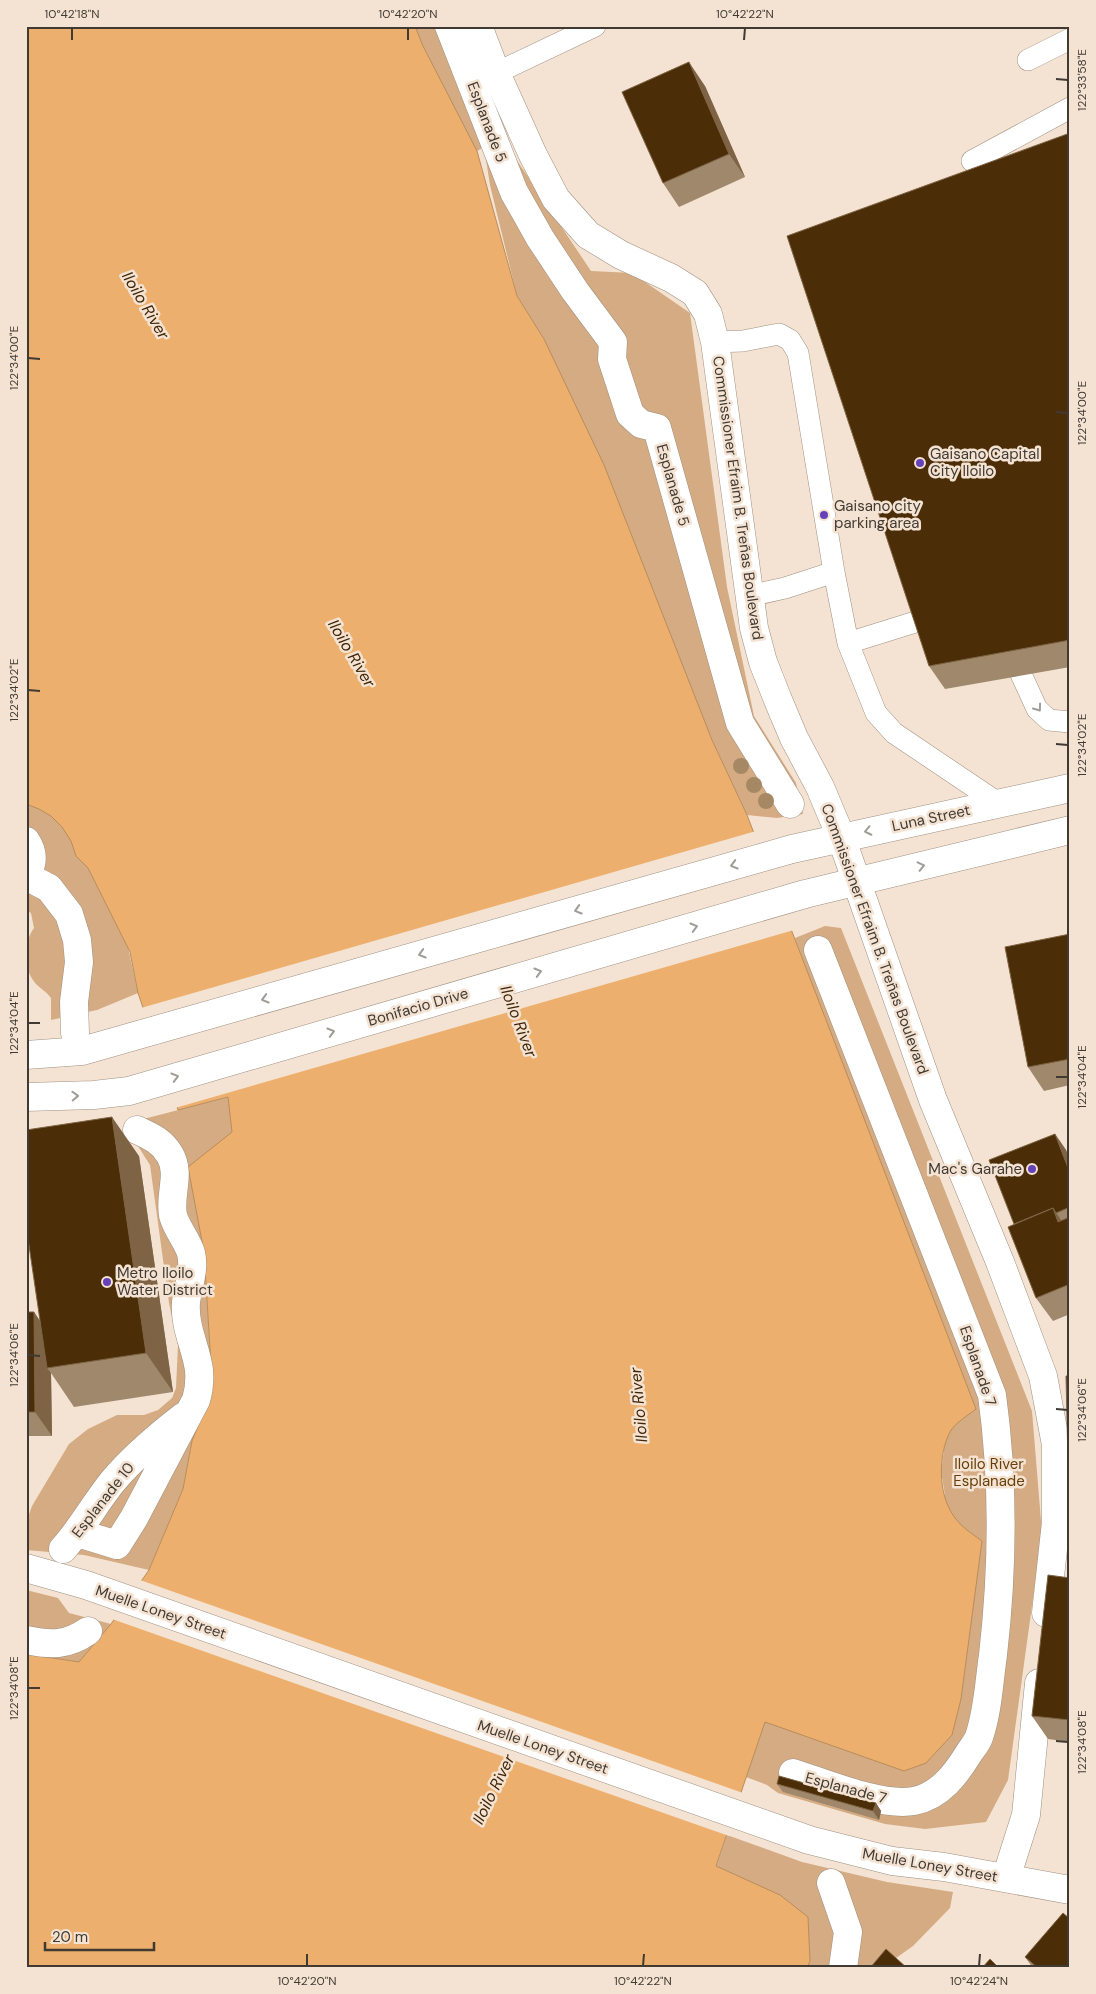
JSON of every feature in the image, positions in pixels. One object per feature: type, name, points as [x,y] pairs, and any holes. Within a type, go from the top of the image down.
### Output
[{"type":"street","name":"Esplanade 5","points":[[449,26],[514,192],[540,238],[575,291],[613,342],[612,359],[630,414],[641,424],[657,428],[740,723],[790,804]]},
{"type":"street","name":"Commissioner Efraim B. Treñas Boulevard","points":[[478,26],[496,73],[533,156],[556,199],[588,235],[621,255],[671,278],[695,293],[708,314],[715,342],[749,596],[759,645],[778,700],[794,738],[820,787],[841,837],[933,1100],[1000,1262],[1043,1376],[1056,1445],[1056,1522],[1026,1815],[1006,1878]]},
{"type":"street","name":"Luna Street","points":[[26,1055],[82,1051],[792,849],[1070,788]]},
{"type":"street","points":[[857,881],[1070,830]]},
{"type":"street","points":[[26,840],[33,858],[31,868],[26,876],[49,888],[69,914],[76,940],[79,962],[74,1002],[75,1033]]},
{"type":"street","name":"Bonifacio Drive","points":[[26,1097],[94,1095],[128,1091],[806,894],[857,881]]},
{"type":"street","name":"Esplanade 7","points":[[793,1773],[883,1801],[913,1801],[934,1792],[955,1776],[978,1738],[988,1693],[1000,1589],[1002,1515],[999,1445],[992,1395],[818,950]]},
{"type":"street","name":"Esplanade 10","points":[[137,1130],[155,1138],[170,1155],[176,1177],[173,1216],[187,1241],[191,1255],[191,1276],[186,1302],[186,1317],[199,1369],[200,1384],[196,1400],[134,1518],[117,1545],[70,1541],[113,1482],[153,1439],[189,1412]]},
{"type":"street","name":"Muelle Loney Street","points":[[26,1568],[86,1585],[809,1840],[892,1861],[944,1867],[1070,1890]]},
{"type":"street","points":[[26,1640],[76,1637]]},
{"type":"street","points":[[831,1883],[848,1932],[843,1968]]},
{"type":"lane","points":[[496,73],[595,26]]},
{"type":"lane","points":[[1028,60],[1070,39]]},
{"type":"lane","points":[[972,161],[1070,108]]},
{"type":"lane","points":[[715,342],[743,341],[779,334],[790,340],[798,353],[834,572],[848,644],[876,712],[894,733],[998,803]]},
{"type":"lane","points":[[749,596],[785,588],[834,572]]},
{"type":"lane","points":[[848,644],[922,619],[963,610]]},
{"type":"lane","points":[[1001,632],[1037,709],[1049,720],[1070,722]]},
{"type":"green space","points":[[373,26],[460,26],[512,153],[591,271],[632,273],[690,313],[727,587],[754,716],[796,783],[803,814],[777,818],[747,815],[712,740],[544,339],[517,296],[490,185],[484,147],[477,151],[440,135]]},
{"type":"green space","points":[[26,763],[103,834],[138,993],[97,1010],[51,1020],[51,998],[32,978],[26,956],[30,934],[34,928],[31,913],[26,910]]},
{"type":"green space","name":"Iloilo River Esplanade","points":[[825,926],[841,928],[1032,1411],[1042,1533],[1008,1780],[986,1822],[925,1829],[885,1824],[778,1793],[767,1785],[746,1777],[765,1721],[849,1751],[945,1495],[941,1471],[944,1451],[795,938]]},
{"type":"green space","points":[[229,1097],[232,1132],[205,1271],[211,1364],[208,1401],[192,1441],[183,1489],[149,1570],[84,1555],[26,1550],[26,1523],[32,1506],[69,1444],[88,1429],[117,1415],[144,1415],[158,1410],[172,1398],[176,1388],[178,1345],[169,1303],[150,1165],[124,1124]]},
{"type":"green space","points":[[26,1590],[58,1598],[69,1613],[111,1624],[79,1662],[26,1654]]},
{"type":"green space","points":[[727,1835],[802,1862],[887,1882],[953,1892],[950,1908],[913,1946],[882,1968],[714,1968],[716,1867]]},
{"type":"water","name":"Iloilo River","points":[[26,26],[415,26],[423,46],[477,151],[517,296],[544,339],[604,465],[712,740],[747,815],[976,1409],[950,1432],[943,1452],[941,1474],[945,1496],[953,1515],[959,1523],[982,1541],[961,1699],[952,1735],[926,1763],[904,1771],[765,1722],[716,1866],[780,1895],[808,1917],[810,1961],[807,1968],[26,1968],[26,1654],[79,1662],[111,1624],[149,1570],[183,1489],[192,1441],[208,1401],[211,1364],[204,1252],[188,1167],[232,1132],[228,1097],[178,1110],[138,993],[130,952],[88,868],[76,856],[71,841],[62,827],[51,816],[26,804]]},
{"type":"pier","points":[[756,831],[794,930],[175,1108],[141,1008]]},
{"type":"pier","points":[[140,1580],[743,1793],[729,1836],[112,1619]]},
{"type":"building","points":[[689,62],[729,154],[663,183],[622,92]]},
{"type":"building","points":[[1070,133],[1070,640],[929,666],[787,236]]},
{"type":"building","points":[[1070,934],[1070,1059],[1028,1067],[1005,947]]},
{"type":"building","name":"Metro Iloilo Water District","points":[[112,1117],[146,1353],[47,1368],[26,1225],[26,1130]]},
{"type":"building","points":[[1055,1134],[1070,1173],[1070,1207],[1056,1213],[1053,1208],[1014,1224],[989,1160]]},
{"type":"building","points":[[1053,1208],[1058,1222],[1070,1217],[1070,1284],[1036,1298],[1008,1227]]},
{"type":"building","points":[[26,1312],[34,1312],[35,1412],[26,1412]]},
{"type":"building","points":[[1066,1376],[1070,1376],[1070,1463],[1068,1463]]},
{"type":"building","points":[[1048,1575],[1070,1578],[1070,1720],[1032,1716]]},
{"type":"building","points":[[779,1776],[876,1803],[873,1811],[777,1784]]},
{"type":"building","points":[[1063,1913],[1070,1919],[1070,1968],[1038,1968],[1025,1957]]},
{"type":"building","points":[[886,1949],[907,1968],[870,1968]]},
{"type":"building","points":[[990,1959],[999,1968],[982,1968]]},
{"type":"place","name":"Gaisano Capital City Iloilo","points":[[920,463]]},
{"type":"place","name":"Gaisano city parking area","points":[[824,515]]},
{"type":"place","name":"Mac's Garahe","points":[[1032,1169]]},
{"type":"place","name":"Metro Iloilo Water District","points":[[107,1282]]}]
